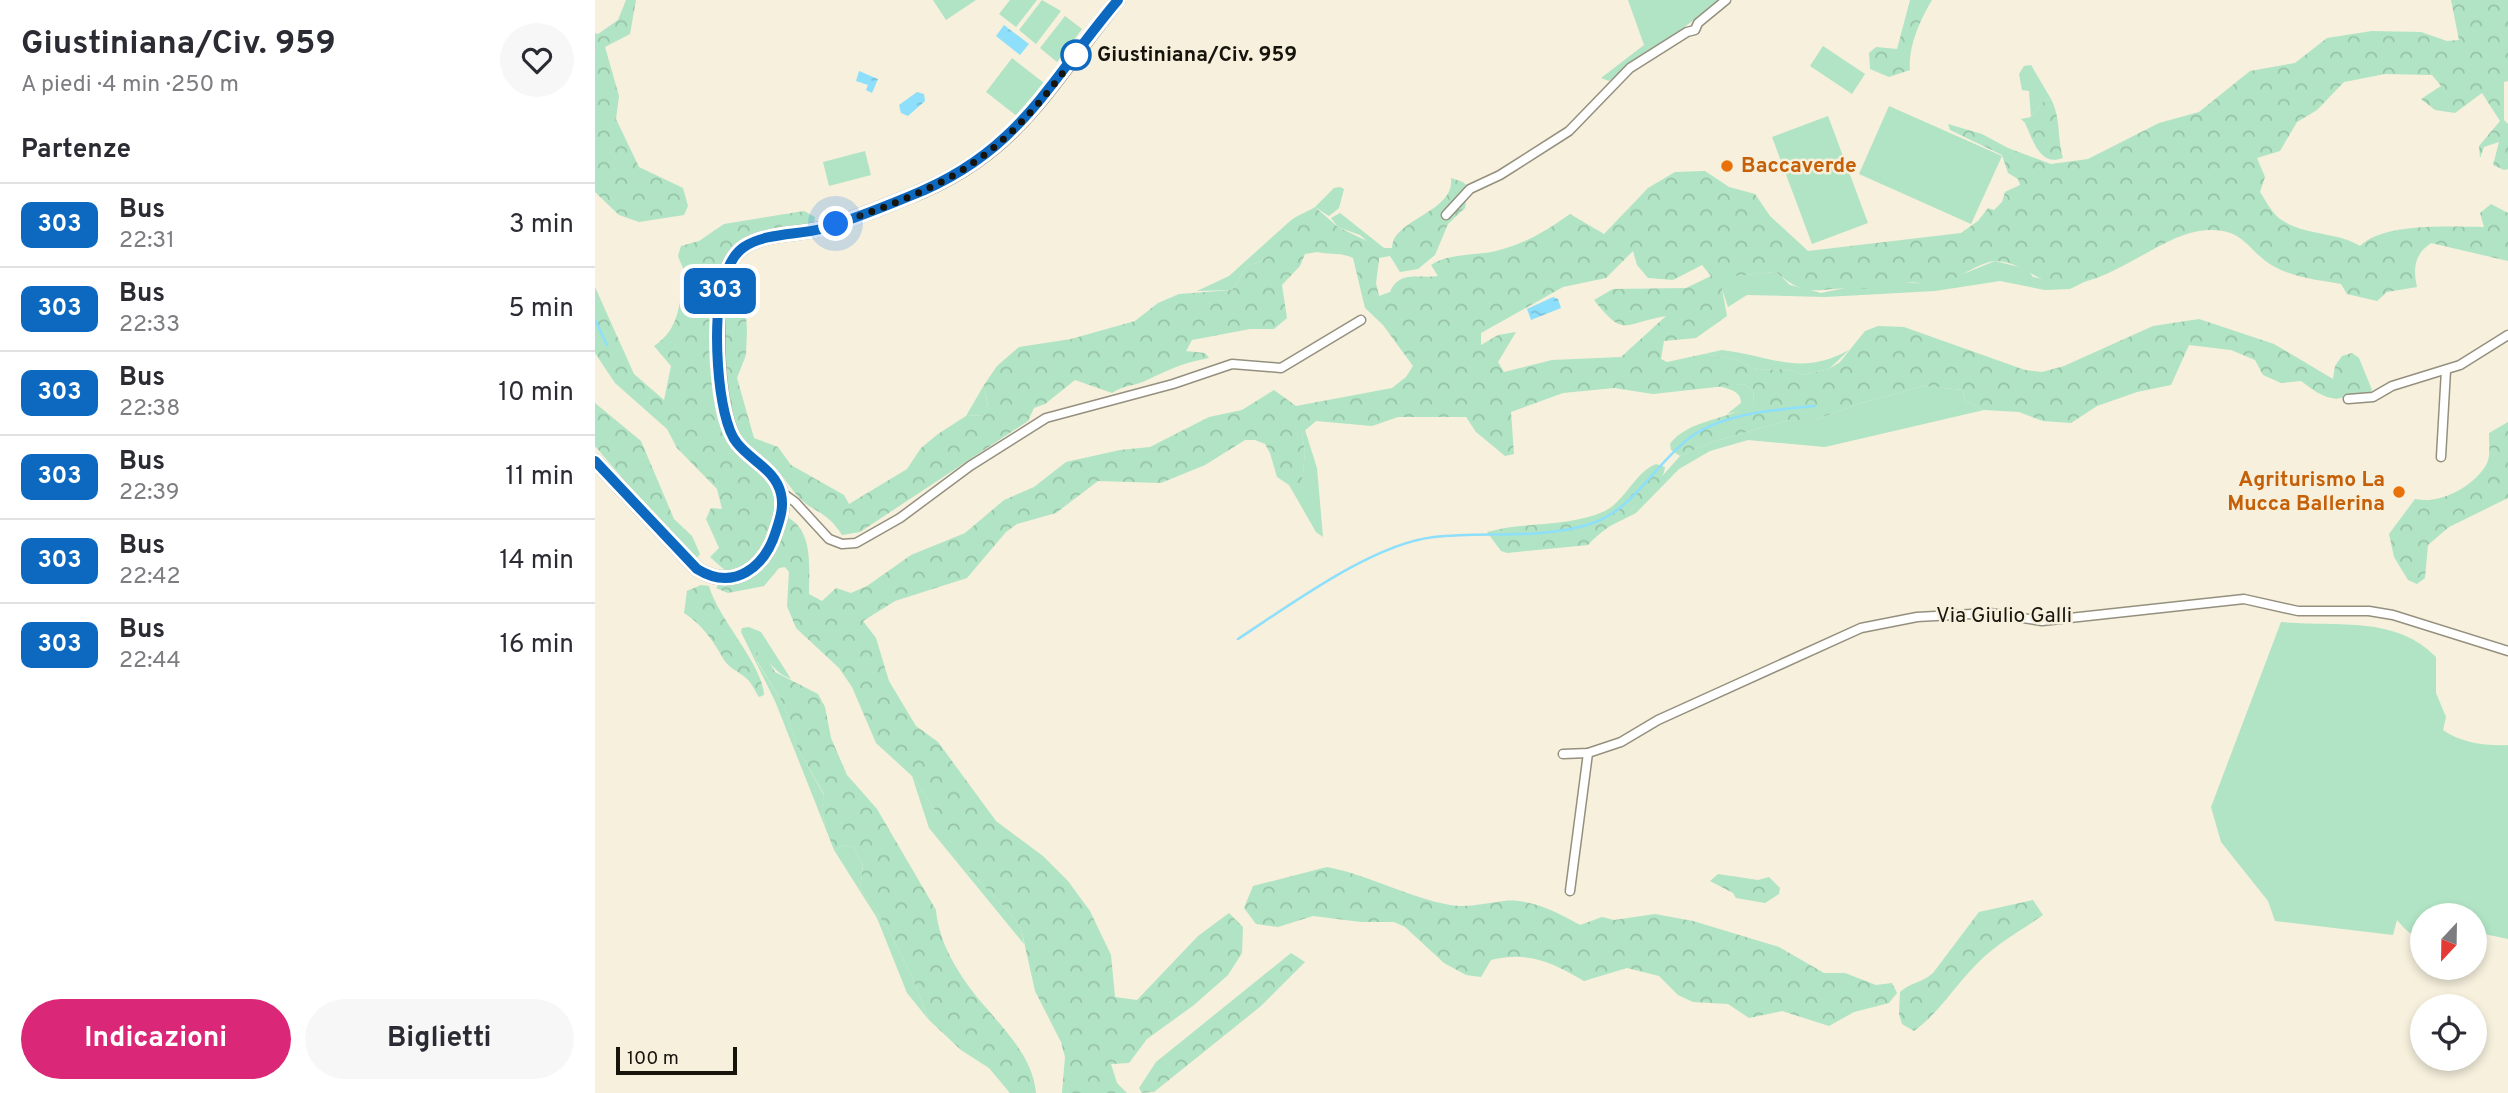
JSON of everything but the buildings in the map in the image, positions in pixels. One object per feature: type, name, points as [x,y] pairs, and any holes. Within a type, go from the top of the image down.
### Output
[{"type":"street","points":[[595,461],[687,561],[706,574],[730,578],[749,573],[765,556],[774,537],[781,499],[766,469],[737,443],[723,414],[718,305],[726,275],[736,255],[755,242],[821,229],[911,196],[980,161],[1034,110],[1118,0]]},
{"type":"street","points":[[1446,215],[1470,189],[1500,175],[1569,131],[1630,68],[1687,32],[1695,30],[1698,23],[1726,0]]},
{"type":"street","points":[[781,499],[795,502],[832,541],[846,545],[856,543],[901,518],[970,466],[1045,418],[1173,384],[1229,365],[1282,368],[1361,320]]},
{"type":"street","points":[[2348,399],[2373,397],[2392,386],[2460,365],[2508,335]]},
{"type":"street","points":[[2441,457],[2446,370]]},
{"type":"street","name":"Via Giulio Galli","points":[[1563,754],[1588,752],[1621,742],[1658,720],[1861,628],[1917,617],[1997,613],[2042,621],[2244,599],[2298,611],[2369,611],[2393,615],[2508,651]]},
{"type":"street","points":[[1570,891],[1588,752]]},
{"type":"green space","points":[[626,0],[636,0],[630,34],[605,47],[619,96],[616,119],[639,167],[683,188],[688,206],[684,215],[639,222],[619,215],[595,192],[595,33],[598,34],[618,20]]},
{"type":"green space","points":[[933,0],[976,0],[946,20]]},
{"type":"green space","points":[[1010,0],[1037,0],[1016,27],[999,14]]},
{"type":"green space","points":[[1042,0],[1061,11],[1036,44],[1019,30]]},
{"type":"green space","points":[[1628,0],[1719,0],[1609,81],[1601,78],[1644,45]]},
{"type":"green space","points":[[1910,0],[1932,0],[1916,34],[1910,70],[1889,77],[1870,69],[1869,53],[1876,47],[1897,49]]},
{"type":"green space","points":[[2451,0],[2508,0],[2508,81],[2504,82],[2504,120],[2508,124],[2508,169],[2493,165],[2499,142],[2484,147],[2480,158],[2479,146],[2500,121],[2482,93],[2455,113],[2435,110],[2421,99],[2441,86],[2432,75],[2385,74],[2344,82],[2317,110],[2297,122],[2280,151],[2257,158],[2265,177],[2260,192],[2274,214],[2289,224],[2360,246],[2371,238],[2402,229],[2484,227],[2480,213],[2491,204],[2508,213],[2508,261],[2431,243],[2421,252],[2416,262],[2417,287],[2387,292],[2377,301],[2347,294],[2341,284],[2283,271],[2266,261],[2239,237],[2231,233],[2208,230],[2175,238],[2106,274],[2071,284],[2049,282],[2016,266],[1997,261],[1984,264],[1938,285],[1906,282],[1877,289],[1803,289],[1776,272],[1735,276],[1722,289],[1727,316],[1696,338],[1664,341],[1661,359],[1667,362],[1704,354],[1734,359],[1758,370],[1787,369],[1803,375],[1829,369],[1840,362],[1865,331],[1878,326],[1904,327],[2025,370],[2042,372],[2064,366],[2153,326],[2199,319],[2274,344],[2333,379],[2335,366],[2342,356],[2352,353],[2359,358],[2372,390],[2368,396],[2330,398],[2301,381],[2281,383],[2263,375],[2255,360],[2231,350],[2189,345],[2171,385],[2137,392],[2097,406],[2071,423],[2043,421],[2019,412],[1984,410],[1965,401],[1963,390],[1924,386],[1858,404],[1815,420],[1789,420],[1712,442],[1680,456],[1671,450],[1670,444],[1687,429],[1754,403],[1753,391],[1744,384],[1653,394],[1614,388],[1563,393],[1511,412],[1514,454],[1505,456],[1476,432],[1466,417],[1398,417],[1372,426],[1316,421],[1302,433],[1305,453],[1302,483],[1289,485],[1277,477],[1265,444],[1255,440],[1245,440],[1205,465],[1161,483],[1098,481],[1056,513],[1017,524],[1006,532],[967,578],[895,601],[863,621],[876,638],[889,681],[916,726],[938,742],[996,821],[1043,856],[1068,881],[1090,911],[1111,955],[1115,997],[1137,1000],[1198,936],[1229,913],[1243,927],[1242,953],[1228,975],[1194,1005],[1147,1039],[1129,1063],[1111,1064],[1117,1083],[1127,1093],[1062,1093],[1065,1057],[1061,1042],[1035,991],[1021,928],[1012,915],[968,870],[936,827],[937,813],[912,776],[876,743],[852,687],[839,668],[796,628],[787,606],[789,572],[785,567],[779,568],[764,586],[728,593],[716,588],[728,573],[710,557],[719,548],[706,519],[711,508],[722,509],[717,489],[677,448],[667,429],[615,383],[595,353],[595,287],[634,374],[664,400],[671,366],[654,346],[663,339],[674,323],[687,278],[678,256],[681,246],[699,241],[724,224],[804,211],[815,217],[814,224],[773,231],[748,240],[728,257],[721,270],[733,273],[742,270],[747,329],[746,355],[737,378],[754,438],[778,447],[791,465],[844,495],[849,504],[907,469],[921,448],[938,434],[966,416],[984,415],[988,407],[984,385],[997,366],[1019,347],[1071,339],[1135,321],[1158,303],[1179,294],[1232,290],[1247,266],[1268,255],[1287,224],[1315,207],[1338,227],[1373,244],[1380,252],[1376,283],[1379,296],[1390,292],[1394,285],[1404,278],[1438,276],[1431,265],[1438,261],[1516,245],[1570,214],[1604,234],[1648,188],[1675,172],[1705,171],[1729,187],[1755,194],[1770,216],[1808,251],[1961,233],[1978,221],[1988,208],[1994,210],[2002,202],[2005,192],[2020,185],[2018,179],[2008,173],[2002,155],[1950,130],[1948,124],[1982,134],[2008,148],[2051,164],[2088,159],[2159,123],[2199,112],[2250,71],[2295,63],[2327,38],[2372,31],[2421,32],[2447,41],[2459,40]],"holes":[[[1633,251],[1637,265],[1648,278],[1673,280],[1702,265],[1711,276],[1686,288],[1613,289],[1594,300],[1619,324],[1632,324],[1666,316],[1621,357],[1552,360],[1504,372],[1498,362],[1516,332],[1498,335],[1481,345],[1481,333],[1563,287],[1606,278]],[[1317,252],[1353,258],[1365,308],[1383,325],[1413,366],[1406,377],[1392,388],[1296,406],[1274,390],[1242,410],[1209,417],[1150,447],[1120,450],[1066,462],[1034,487],[1004,500],[965,533],[911,555],[867,586],[851,593],[836,588],[822,601],[809,594],[808,550],[801,530],[785,516],[773,523],[777,500],[775,481],[782,476],[801,500],[827,518],[842,535],[860,532],[1028,421],[1034,408],[1045,404],[1075,380],[1112,393],[1177,367],[1209,358],[1205,353],[1186,351],[1192,340],[1250,329],[1274,329],[1287,318],[1282,285],[1300,266],[1305,254]]]},
{"type":"green space","points":[[1065,16],[1082,29],[1057,62],[1040,48]]},
{"type":"green space","points":[[1823,46],[1865,74],[1852,94],[1810,66]]},
{"type":"green space","points":[[1012,58],[1044,83],[1018,117],[986,92]]},
{"type":"green space","points":[[2031,65],[2051,99],[2045,100],[2031,116],[2029,91],[2022,90],[2019,74],[2024,66]]},
{"type":"green space","points":[[2051,99],[2056,113],[2063,158],[2055,160],[2048,159],[2038,150],[2025,123],[2045,100]]},
{"type":"green space","points":[[1889,106],[2002,156],[1971,224],[1859,174]]},
{"type":"green space","points":[[1828,116],[1868,223],[1812,244],[1772,137]]},
{"type":"green space","points":[[865,151],[871,175],[829,186],[823,162]]},
{"type":"green space","points":[[1451,178],[1468,187],[1465,208],[1448,224],[1435,255],[1418,269],[1400,272],[1390,256],[1394,239],[1409,224],[1438,205],[1450,188]]},
{"type":"green space","points":[[1334,188],[1344,189],[1339,208],[1329,216],[1315,207]]},
{"type":"green space","points":[[1340,213],[1384,248],[1393,248],[1390,256],[1379,258],[1379,252],[1360,235],[1338,227],[1331,218]]},
{"type":"green space","points":[[1289,222],[1269,255],[1247,266],[1232,290],[1197,291],[1229,276]]},
{"type":"green space","points":[[1995,261],[2027,269],[2033,277],[2070,284],[2090,279],[2070,289],[2045,290],[2000,281],[1935,291],[1825,297],[1747,295],[1728,307],[1722,289],[1734,276],[1776,272],[1790,285],[1821,293],[1845,288],[1884,288],[1905,282],[1936,285]]},
{"type":"green space","points":[[1722,350],[1800,363],[1832,358],[1849,350],[1829,369],[1803,375],[1787,369],[1758,370],[1734,359],[1704,354]]},
{"type":"green space","points":[[1744,384],[1753,391],[1754,403],[1744,410],[1727,414],[1741,403],[1739,395],[1718,386]]},
{"type":"green space","points":[[984,385],[988,408],[984,415],[966,416]]},
{"type":"green space","points":[[1924,386],[1963,390],[1965,401],[1984,410],[1825,447],[1748,440],[1710,451],[1679,469],[1636,513],[1600,531],[1634,508],[1680,456],[1712,442],[1789,420],[1815,420],[1858,404]]},
{"type":"green space","points":[[595,403],[641,441],[674,519],[692,536],[700,554],[694,562],[595,446]]},
{"type":"green space","points":[[2508,422],[2508,498],[2449,527],[2428,545],[2425,578],[2417,584],[2408,580],[2394,557],[2389,534],[2415,499],[2445,496],[2465,487],[2481,473],[2488,462],[2489,433]]},
{"type":"green space","points":[[1305,430],[1317,468],[1323,537],[1316,532],[1289,485],[1302,482],[1305,453],[1302,433]]},
{"type":"green space","points":[[1656,464],[1665,467],[1654,489],[1588,545],[1507,553],[1501,551],[1487,532],[1576,520],[1605,511],[1619,500],[1642,473]]},
{"type":"green space","points":[[701,585],[709,586],[721,613],[749,656],[762,683],[764,695],[759,697],[748,680],[726,663],[702,628],[684,613],[687,591]]},
{"type":"green space","points":[[2281,622],[2363,626],[2402,635],[2420,644],[2436,657],[2436,693],[2446,717],[2443,730],[2474,743],[2508,745],[2508,939],[2487,935],[2487,903],[2410,903],[2410,933],[2397,920],[2393,935],[2275,921],[2268,901],[2221,842],[2211,807]]},
{"type":"green space","points":[[749,627],[761,632],[791,679],[756,652],[757,662],[784,705],[798,749],[824,795],[822,808],[825,827],[775,701],[741,632],[742,628]]},
{"type":"green space","points":[[756,652],[766,656],[775,672],[818,694],[825,707],[831,738],[847,775],[877,809],[936,910],[942,937],[954,964],[1025,1058],[1036,1093],[1010,1093],[989,1068],[961,1050],[929,1020],[889,931],[860,888],[863,866],[854,848],[845,845],[834,850],[825,827],[822,808],[824,794],[798,749],[784,705],[757,661]]},
{"type":"green space","points":[[912,776],[937,813],[968,870],[1012,915],[1021,928],[1024,944],[929,828]]},
{"type":"green space","points":[[845,845],[854,848],[863,866],[860,888],[889,931],[929,1020],[907,993],[877,918],[834,850]]},
{"type":"green space","points":[[1327,867],[1450,905],[1470,906],[1504,901],[1534,904],[1580,925],[1602,917],[1614,920],[1655,914],[1693,921],[1779,947],[1824,973],[1845,973],[1876,985],[1892,983],[1897,993],[1889,1003],[1854,1012],[1829,1026],[1782,1011],[1749,1018],[1728,1004],[1693,1002],[1678,995],[1659,976],[1627,968],[1584,981],[1540,960],[1517,957],[1491,960],[1481,977],[1466,975],[1444,963],[1405,927],[1394,922],[1361,922],[1313,916],[1278,927],[1256,924],[1244,908],[1253,886]]},
{"type":"green space","points":[[1718,874],[1758,880],[1769,877],[1780,888],[1779,894],[1765,903],[1736,898],[1733,893],[1710,881]]},
{"type":"green space","points":[[2033,900],[2043,915],[1987,954],[1937,1010],[1914,1031],[1902,1024],[1899,1014],[1900,992],[1933,973],[1979,912]]},
{"type":"green space","points":[[1291,953],[1305,962],[1261,1006],[1154,1092],[1142,1093],[1139,1088],[1156,1062]]},
{"type":"water","points":[[1004,25],[1029,44],[1020,55],[996,36]]},
{"type":"water","points":[[859,71],[878,79],[872,93],[866,90],[868,85],[856,81]]},
{"type":"water","points":[[917,92],[924,94],[925,101],[908,116],[901,113],[899,105]]},
{"type":"water","points":[[1553,297],[1558,299],[1561,308],[1531,320],[1527,309]]},
{"type":"waterway","points":[[595,320],[607,345]]},
{"type":"waterway","points":[[1238,639],[1332,578],[1385,551],[1434,537],[1554,532],[1593,523],[1621,507],[1679,446],[1705,428],[1735,417],[1815,406]]},
{"type":"bus line","name":"303","points":[[595,461],[697,569],[715,577],[730,578],[739,577],[755,568],[771,545],[782,499],[780,489],[772,477],[734,439],[723,414],[718,305],[733,258],[749,244],[821,229],[911,196],[980,161],[1017,129],[1034,110],[1118,0]]},
{"type":"place","name":"Giustiniana/Civ. 959","points":[[1076,55]]},
{"type":"place","name":"Baccaverde","points":[[1727,166]]},
{"type":"place","name":"Agriturismo La Mucca Ballerina","points":[[2399,492]]},
{"type":"route","points":[[836,224],[939,184],[980,161],[1028,117],[1076,55]]}]
